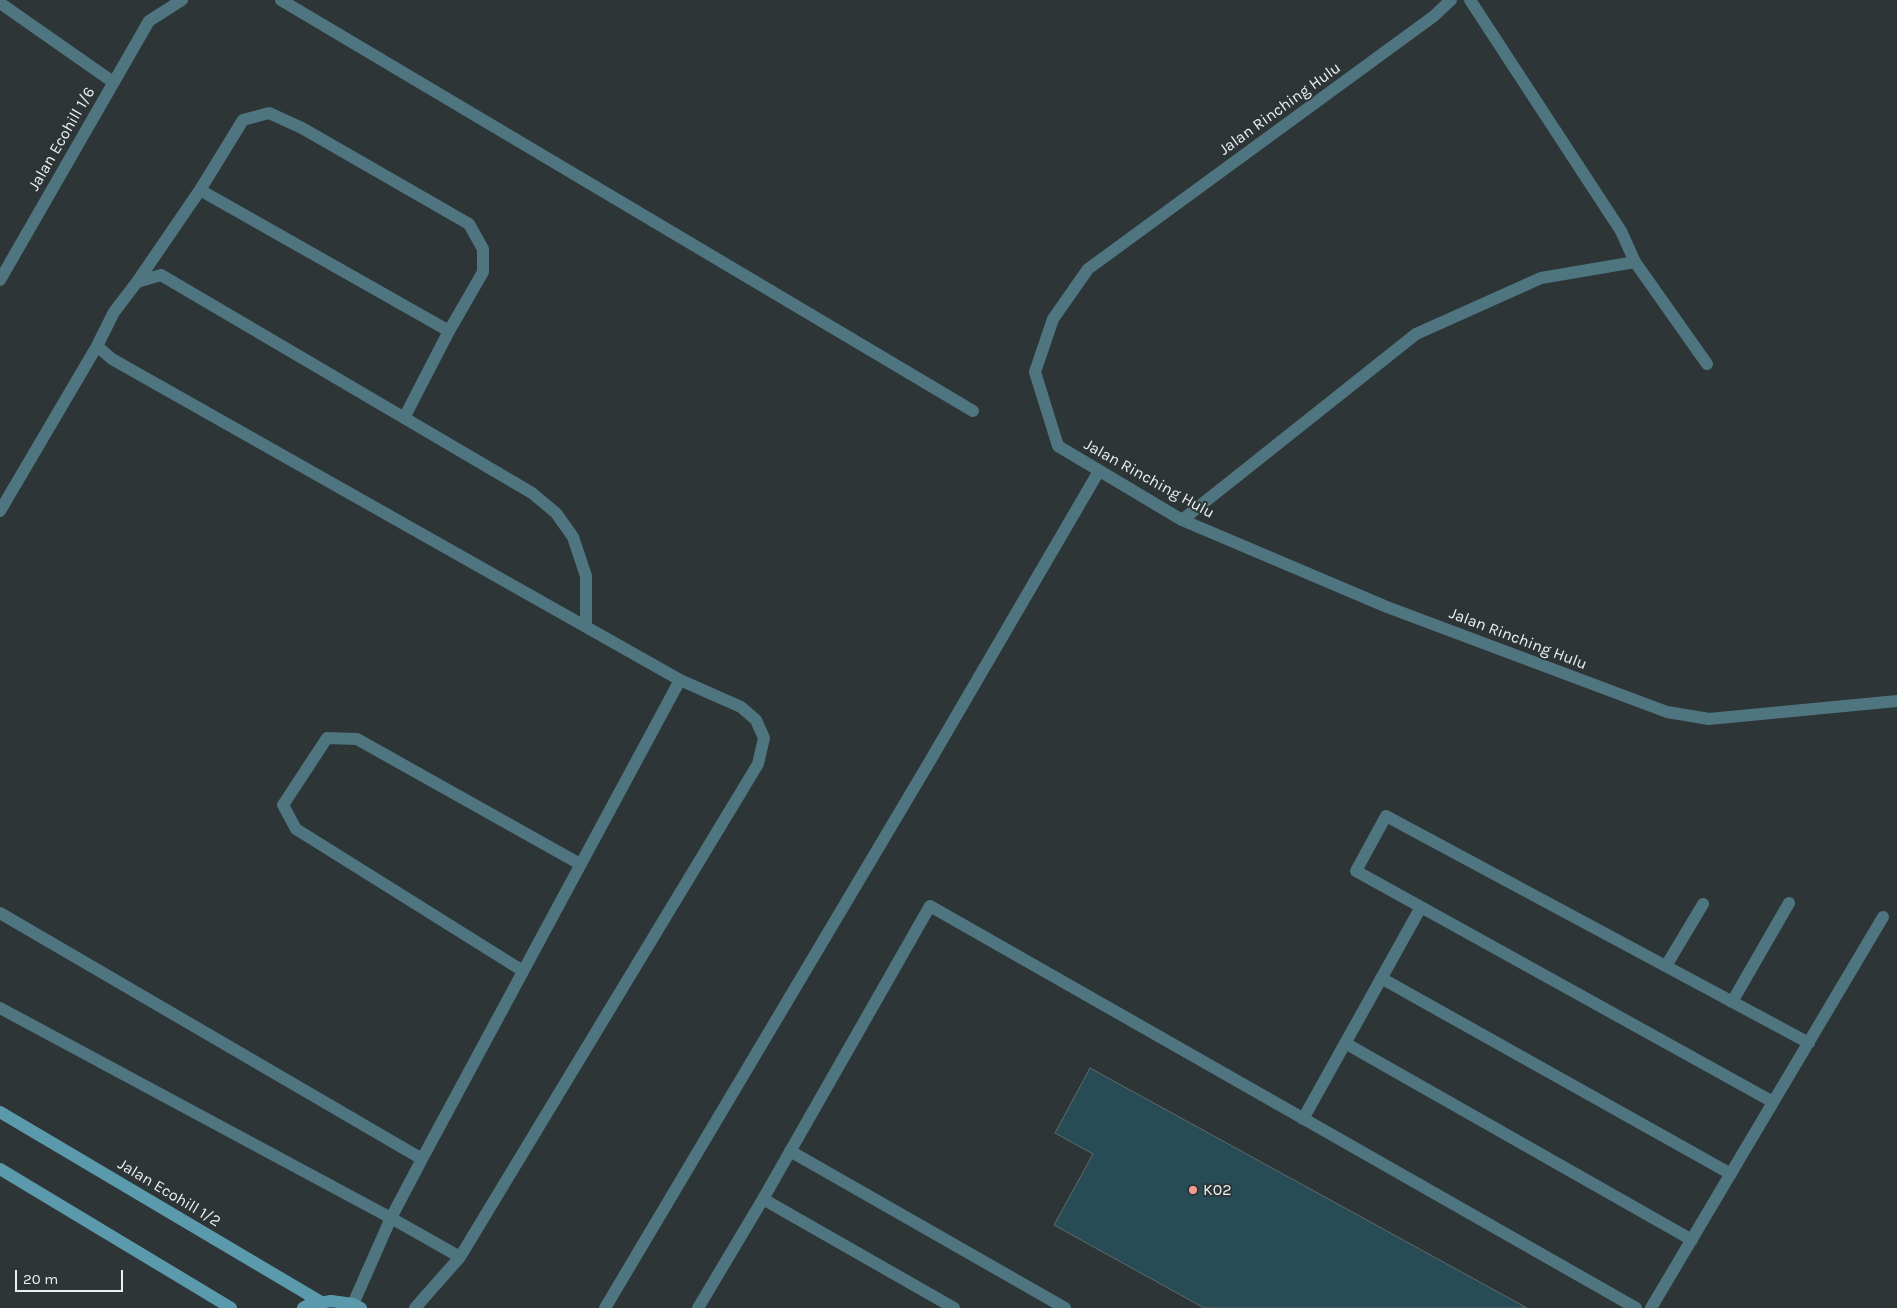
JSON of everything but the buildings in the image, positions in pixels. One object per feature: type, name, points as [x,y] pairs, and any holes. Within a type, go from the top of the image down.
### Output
[{"type":"street","points":[[113,82],[149,21],[182,0]]},
{"type":"street","points":[[282,0],[973,411]]},
{"type":"street","name":"Jalan Rinching Hulu","points":[[1451,0],[1434,16],[1088,269],[1053,319],[1035,372],[1058,446],[1182,520],[1387,607],[1667,712],[1709,719],[1897,701]]},
{"type":"street","points":[[1470,0],[1621,231],[1635,262],[1707,364]]},
{"type":"street","name":"Jalan Ecohill 1/6","points":[[0,3],[113,82],[0,280]]},
{"type":"street","points":[[0,511],[114,312],[200,190],[244,120],[269,113],[302,128],[469,224],[483,249],[483,272],[449,331],[404,418]]},
{"type":"street","points":[[200,190],[449,331]]},
{"type":"street","points":[[1182,520],[1416,334],[1540,278],[1635,262]]},
{"type":"street","points":[[136,282],[160,276],[532,493],[556,513],[573,537],[586,576],[586,626]]},
{"type":"street","points":[[96,346],[112,359],[680,680],[741,707],[756,720],[764,738],[758,764],[460,1257],[415,1308]]},
{"type":"street","points":[[605,1308],[927,766],[1099,471]]},
{"type":"street","points":[[303,1308],[330,1301],[357,1306],[391,1218],[680,680]]},
{"type":"street","points":[[523,971],[296,829],[283,805],[327,738],[357,739],[580,864]]},
{"type":"street","points":[[1773,1102],[1356,871],[1386,816],[1809,1043]]},
{"type":"street","points":[[1732,1002],[1789,903]]},
{"type":"street","points":[[1666,966],[1703,904]]},
{"type":"street","points":[[698,1308],[763,1199],[930,906],[1636,1308]]},
{"type":"street","points":[[1303,1119],[1421,907]]},
{"type":"street","points":[[0,913],[422,1159]]},
{"type":"street","points":[[1651,1308],[1883,917]]},
{"type":"street","points":[[1381,978],[1731,1174]]},
{"type":"street","points":[[0,1008],[460,1257]]},
{"type":"street","points":[[1345,1043],[1692,1240]]},
{"type":"street","name":"Jalan Ecohill 1/2","points":[[0,1112],[321,1302]]},
{"type":"street","points":[[790,1151],[1065,1308]]},
{"type":"street","points":[[0,1169],[231,1308]]},
{"type":"street","points":[[763,1199],[954,1308]]},
{"type":"place","name":"K02","points":[[1193,1190]]}]
